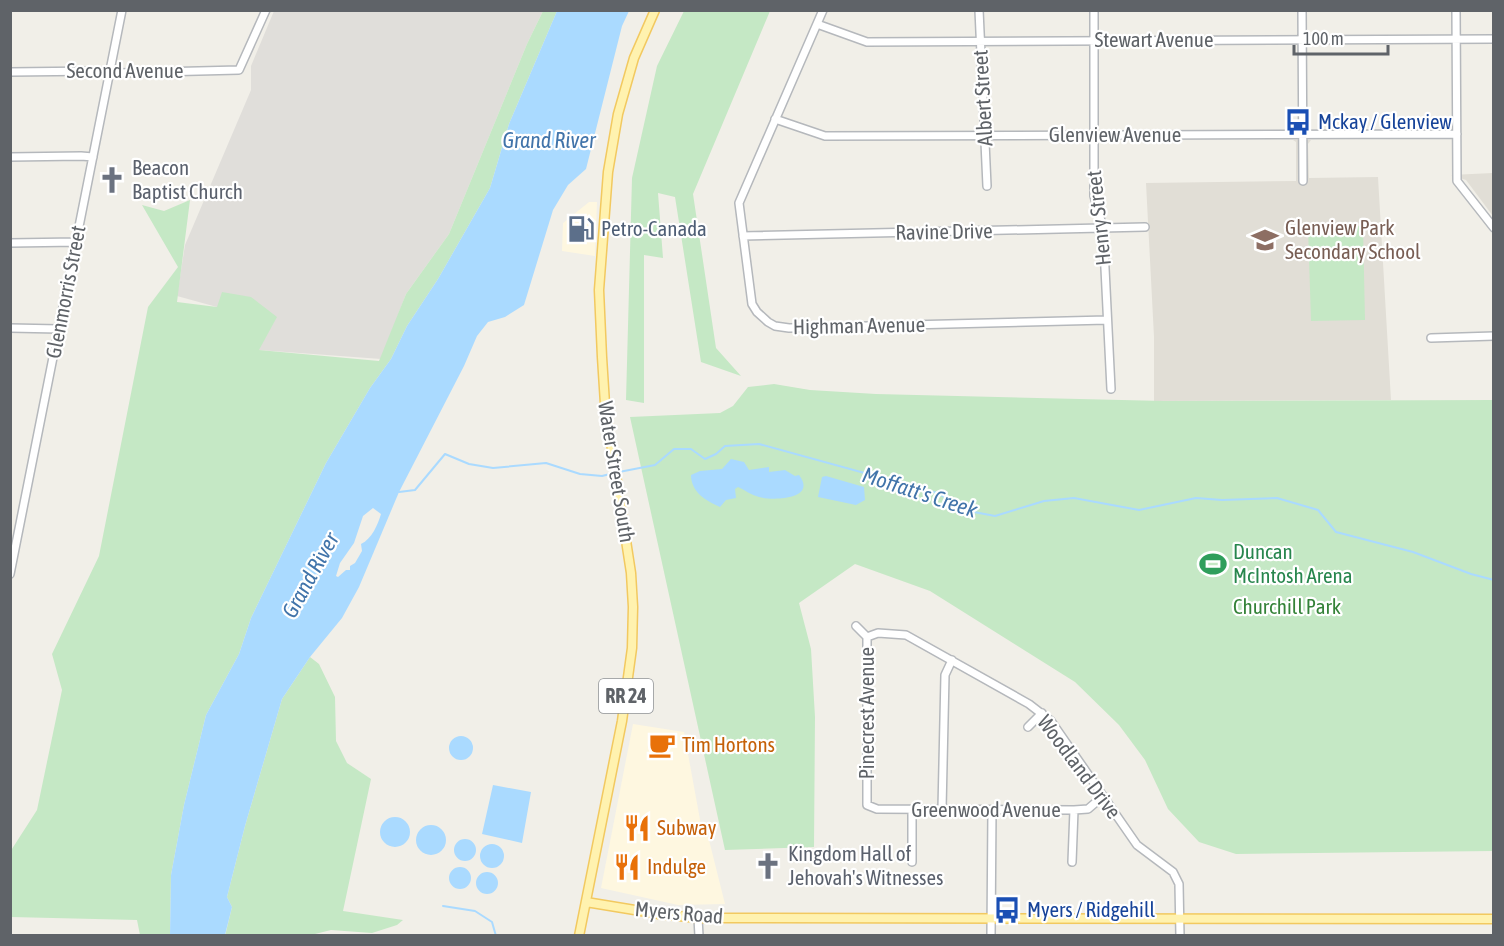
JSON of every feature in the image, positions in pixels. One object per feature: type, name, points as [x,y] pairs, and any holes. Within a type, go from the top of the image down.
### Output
[{"type":"main road","name":"Water Street South","points":[[579,936],[622,721],[632,648],[631,573],[605,404],[599,290],[608,171],[621,103],[634,58],[655,10]]},
{"type":"main road","name":"Myers Road","points":[[586,902],[698,918],[1494,918]]},
{"type":"street","name":"Glenmorris Street","points":[[10,574],[122,10]]},
{"type":"street","name":"Second Avenue","points":[[10,72],[239,70],[266,10]]},
{"type":"street","name":"Highman Avenue","points":[[823,10],[740,199],[752,304],[765,320],[780,327],[1107,320]]},
{"type":"street","name":"Albert Street","points":[[979,10],[987,186]]},
{"type":"street","name":"Henry Street","points":[[1094,10],[1094,196],[1103,228],[1111,389]]},
{"type":"street","points":[[1302,10],[1303,181]]},
{"type":"street","points":[[1456,10],[1457,181],[1494,228]]},
{"type":"street","name":"Stewart Avenue","points":[[817,24],[867,42],[1494,39]]},
{"type":"street","name":"Glenview Avenue","points":[[775,119],[825,136],[1457,134]]},
{"type":"street","points":[[10,157],[81,156],[93,158]]},
{"type":"street","name":"Ravine Drive","points":[[743,236],[1145,227]]},
{"type":"street","points":[[10,243],[77,242]]},
{"type":"street","points":[[10,328],[59,329]]},
{"type":"street","points":[[1431,338],[1494,336]]},
{"type":"street","points":[[10,519],[21,519]]},
{"type":"street","name":"Pinecrest Avenue","points":[[856,626],[867,637],[867,805]]},
{"type":"street","name":"Woodland Drive","points":[[867,637],[878,633],[906,635],[1029,704],[1051,721],[1137,845],[1173,872],[1179,885],[1180,936]]},
{"type":"street","points":[[942,809],[945,675],[952,660]]},
{"type":"street","points":[[1028,727],[1041,713]]},
{"type":"street","name":"Greenwood Avenue","points":[[867,805],[877,809],[912,810],[1074,810],[1088,809],[1102,797]]},
{"type":"street","points":[[912,810],[912,862]]},
{"type":"street","points":[[991,936],[992,810]]},
{"type":"street","points":[[1072,862],[1074,810]]},
{"type":"street","points":[[698,918],[699,936]]},
{"type":"shaded area","points":[[274,11],[543,11],[527,44],[449,234],[406,294],[381,359],[259,350],[217,307],[177,296],[185,245],[251,90],[251,66]]},
{"type":"shaded area","name":"Glenview Park Secondary School","points":[[1293,140],[1311,140],[1308,144],[1309,178],[1378,177],[1391,400],[1154,401],[1154,337],[1146,183],[1296,181],[1296,142]]},
{"type":"shaded area","points":[[1493,173],[1493,216],[1466,180],[1451,175]]},
{"type":"shaded area","points":[[589,202],[597,202],[595,256],[562,251],[563,223]]},
{"type":"shaded area","points":[[633,724],[684,732],[703,836],[708,836],[725,904],[678,905],[601,888]]},
{"type":"green space","points":[[543,11],[557,11],[509,124],[490,188],[438,279],[407,326],[391,359],[370,388],[326,463],[251,618],[239,654],[206,715],[184,805],[171,875],[170,935],[140,935],[137,920],[11,917],[10,852],[37,810],[62,690],[52,654],[99,556],[148,307],[178,267],[142,205],[164,211],[190,200],[177,302],[217,307],[222,292],[251,297],[277,317],[259,350],[379,361],[406,294],[449,234],[527,44]]},
{"type":"green space","points":[[684,11],[770,11],[693,194],[716,348],[741,376],[701,362],[675,197],[658,193],[663,258],[644,255],[644,403],[626,400],[632,178],[657,66]]},
{"type":"green space","points":[[1363,226],[1365,320],[1311,321],[1308,227]]},
{"type":"green space","name":"Churchill Park","points":[[774,384],[810,390],[876,394],[1164,401],[1493,400],[1493,851],[1236,854],[1199,842],[1168,809],[1145,760],[1119,725],[1075,682],[930,591],[855,564],[799,603],[811,649],[815,717],[814,847],[725,850],[630,417],[720,413],[733,406],[748,387]]},
{"type":"green space","points":[[310,657],[319,664],[335,697],[336,741],[347,763],[371,779],[343,911],[403,920],[397,925],[372,933],[331,930],[311,935],[225,936],[232,907],[227,897],[282,699]]},
{"type":"water","name":"Grand River","points":[[557,11],[629,11],[622,26],[586,169],[568,185],[553,210],[524,305],[505,317],[488,322],[477,336],[399,492],[359,587],[342,618],[310,657],[282,699],[227,897],[232,907],[225,935],[170,935],[171,875],[184,805],[206,715],[239,654],[251,618],[326,463],[370,388],[391,359],[407,326],[438,279],[490,188],[509,124]],"holes":[[[373,508],[381,514],[371,535],[361,544],[362,551],[355,563],[350,566],[350,570],[336,576],[340,563],[354,543],[363,516]]]},
{"type":"water","points":[[731,459],[744,462],[749,470],[769,467],[769,472],[785,470],[795,476],[799,475],[803,483],[803,490],[791,497],[773,499],[756,496],[738,487],[735,489],[736,498],[726,500],[720,507],[696,491],[691,475],[700,471],[722,469]]},
{"type":"water","points":[[826,476],[864,487],[865,500],[856,505],[818,497],[822,477]]},
{"type":"water","points":[[461,736],[466,737],[472,743],[472,753],[466,759],[461,760],[456,759],[450,753],[449,748],[450,743],[456,737]]},
{"type":"water","points":[[493,785],[531,792],[522,843],[482,834]]},
{"type":"water","points":[[395,817],[406,821],[410,832],[406,843],[395,847],[384,843],[380,832],[384,821]]},
{"type":"water","points":[[431,825],[442,829],[446,840],[442,851],[431,855],[420,851],[416,840],[420,829]]},
{"type":"water","points":[[461,839],[469,839],[476,846],[476,854],[469,861],[461,861],[454,854],[454,846]]},
{"type":"water","points":[[492,844],[500,848],[504,856],[500,864],[492,868],[484,864],[480,856],[484,848]]},
{"type":"water","points":[[456,867],[464,867],[471,874],[471,882],[464,889],[456,889],[449,882],[449,874]]},
{"type":"water","points":[[487,872],[495,875],[498,883],[495,891],[487,894],[479,891],[476,883],[479,875]]},
{"type":"waterway","name":"Moffatt's Creek","points":[[619,472],[655,465],[674,449],[691,449],[705,459],[716,454],[725,446],[759,444],[937,493],[974,512],[995,516],[1044,501],[1074,498],[1139,510],[1196,498],[1222,500],[1277,498],[1318,510],[1336,532],[1413,552],[1471,574],[1494,580]]},
{"type":"waterway","name":"Moffatt's Creek","points":[[399,492],[415,490],[445,454],[469,464],[493,468],[546,463],[580,474],[602,476],[614,473]]},
{"type":"waterway","points":[[443,906],[475,911],[492,922],[496,936]]},
{"type":"place","name":"Mckay / Glenview","points":[[1298,122]]},
{"type":"place","name":"Beacon Baptist Church","points":[[112,180]]},
{"type":"place","name":"Petro-Canada","points":[[581,229]]},
{"type":"place","name":"Glenview Park Secondary School","points":[[1265,240]]},
{"type":"place","name":"Duncan McIntosh Arena","points":[[1213,564]]},
{"type":"place","name":"Tim Hortons","points":[[662,745]]},
{"type":"place","name":"Subway","points":[[637,828]]},
{"type":"place","name":"Kingdom Hall of Jehovah's Witnesses","points":[[768,866]]},
{"type":"place","name":"Indulge","points":[[627,867]]},
{"type":"place","name":"Myers / Ridgehill","points":[[1007,910]]}]
